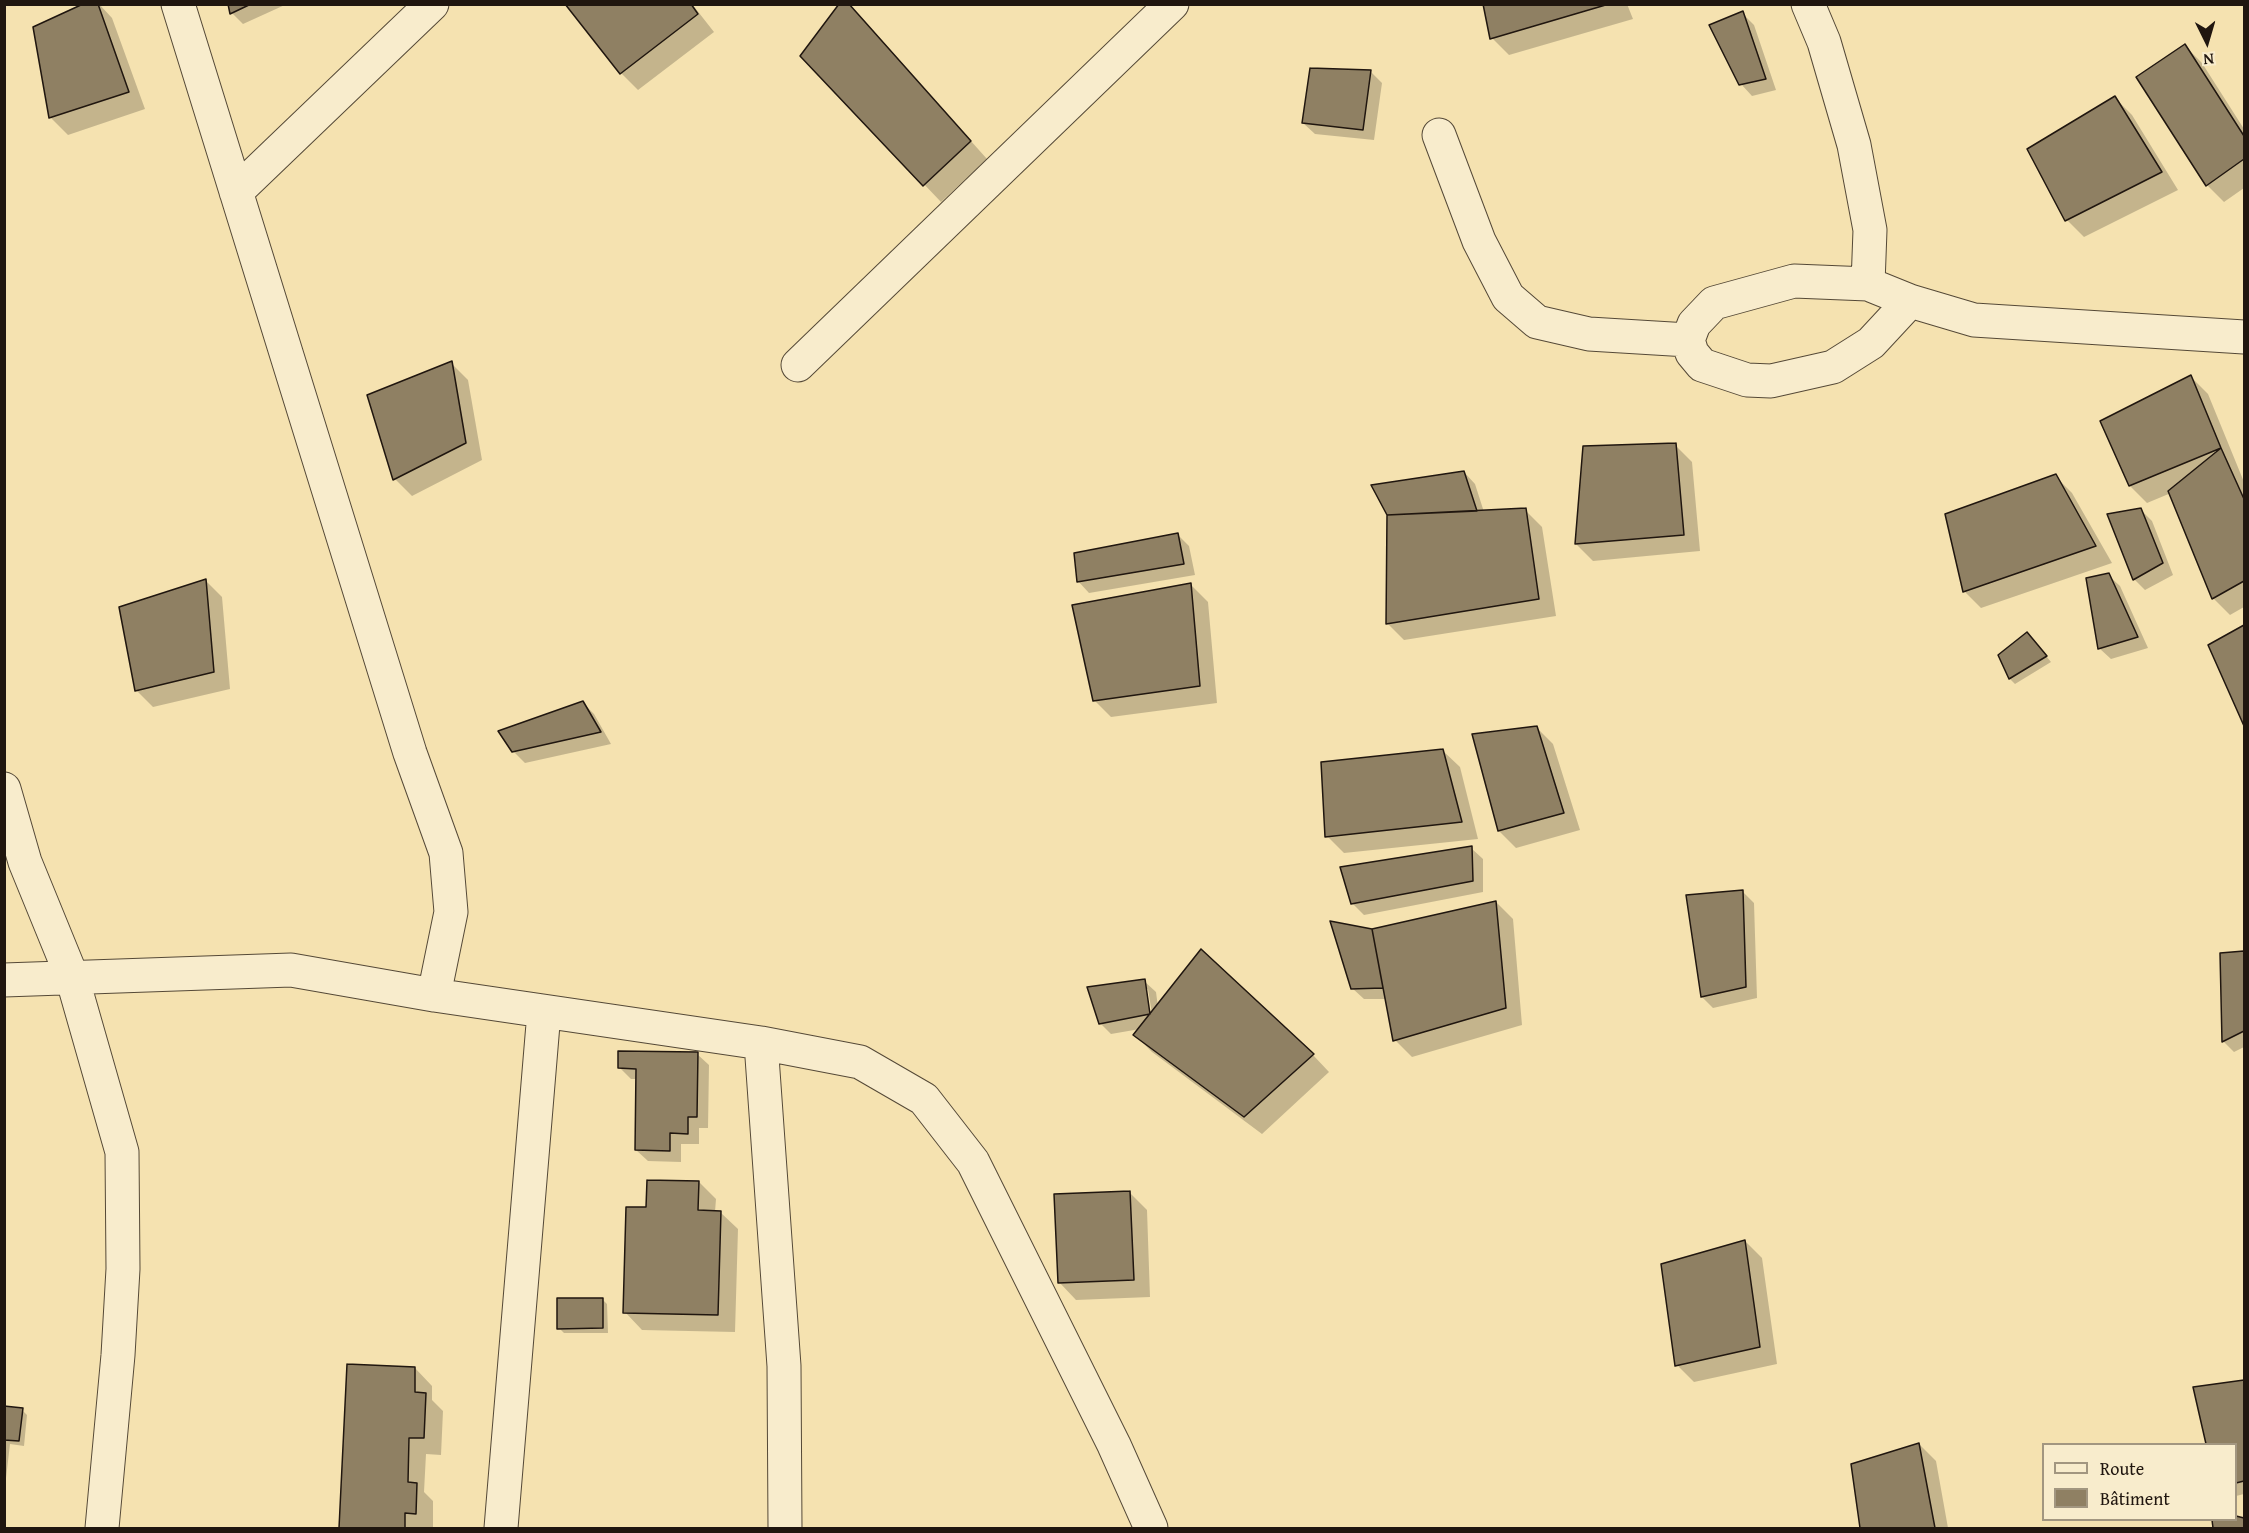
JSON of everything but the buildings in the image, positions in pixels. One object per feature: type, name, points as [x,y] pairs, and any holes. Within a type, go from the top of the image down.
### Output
[{"type":"street","points":[[178,4],[411,753],[446,853],[451,912],[434,995]]},
{"type":"street","points":[[236,192],[432,4]]},
{"type":"street","points":[[798,365],[1172,4]]},
{"type":"street","points":[[1808,4],[1824,42],[1854,145],[1870,230],[1868,284]]},
{"type":"street","points":[[1439,135],[1479,241],[1508,297],[1537,322],[1589,334],[1688,340]]},
{"type":"street","points":[[1910,302],[1870,342],[1833,367],[1771,381],[1747,381],[1702,365],[1692,353],[1688,340],[1694,324],[1714,303],[1794,281],[1868,284],[1910,302],[1974,320],[2244,336]]},
{"type":"street","points":[[4,789],[25,862],[72,977],[122,1152],[123,1269],[118,1355],[102,1528]]},
{"type":"street","points":[[4,980],[291,970],[434,995],[761,1043],[860,1062],[924,1099],[973,1162],[1114,1445],[1151,1528]]},
{"type":"street","points":[[501,1528],[544,1012]]},
{"type":"street","points":[[761,1043],[784,1366],[785,1528]]}]
